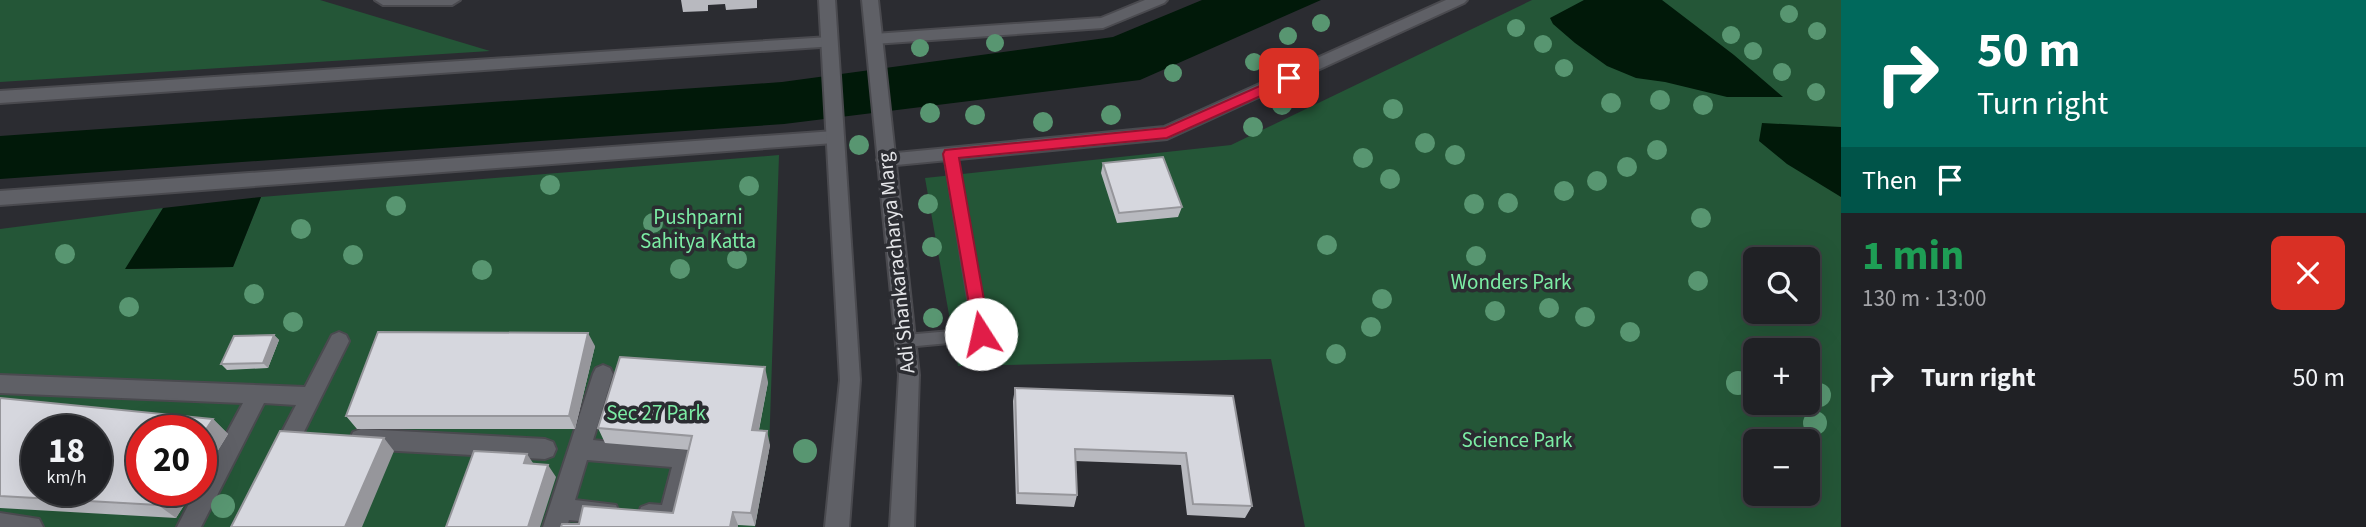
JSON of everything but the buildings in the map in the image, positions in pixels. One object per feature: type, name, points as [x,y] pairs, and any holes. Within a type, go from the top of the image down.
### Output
[{"type":"street","points":[[383,0],[452,0]]},
{"type":"street","points":[[827,0],[850,380],[837,527]]},
{"type":"street","name":"Adi Shankaracharya Marg","points":[[870,0],[909,375],[902,527]]},
{"type":"street","points":[[874,45],[1103,23],[1159,0]]},
{"type":"street","points":[[886,160],[1167,133],[1459,0]]},
{"type":"street","points":[[0,97],[829,49]]},
{"type":"street","points":[[0,198],[833,131]]},
{"type":"street","points":[[274,469],[340,341]]},
{"type":"street","points":[[579,449],[685,458],[670,517],[558,518],[579,449],[603,374]]},
{"type":"street","points":[[0,384],[311,396]]},
{"type":"street","points":[[189,527],[259,393]]},
{"type":"street","points":[[292,435],[318,436]]},
{"type":"street","points":[[345,438],[545,449]]},
{"type":"street","points":[[0,524],[31,527]]},
{"type":"lane","points":[[905,341],[981,334],[950,154]]},
{"type":"green space","points":[[0,0],[320,0],[490,51],[0,82]]},
{"type":"green space","name":"Wonders Park","points":[[1532,0],[1841,0],[1841,527],[1305,527],[1271,359],[958,366],[925,178],[1231,145]]},
{"type":"green space","name":"Sec 27 Park","points":[[779,155],[769,450],[755,527],[0,527],[0,229],[163,208],[126,269],[233,267],[261,197]]},
{"type":"shaded area","points":[[1202,0],[1321,0],[1140,80],[784,124],[0,179],[0,136],[782,82],[1113,37]]},
{"type":"shaded area","points":[[1584,0],[1662,0],[1734,55],[1783,97],[1727,97],[1636,78],[1607,66],[1575,43],[1553,24],[1550,18]]},
{"type":"shaded area","points":[[1762,123],[1841,127],[1841,197],[1787,164],[1759,141]]},
{"type":"shaded area","points":[[261,197],[233,267],[125,269],[163,208]]},
{"type":"route","points":[[981,334],[950,154],[1167,133],[1289,78]]},
{"type":"park label","name":"Pushparni Sahitya Katta","points":[[698,229]]},
{"type":"park label","name":"Science Park","points":[[1517,440]]}]
